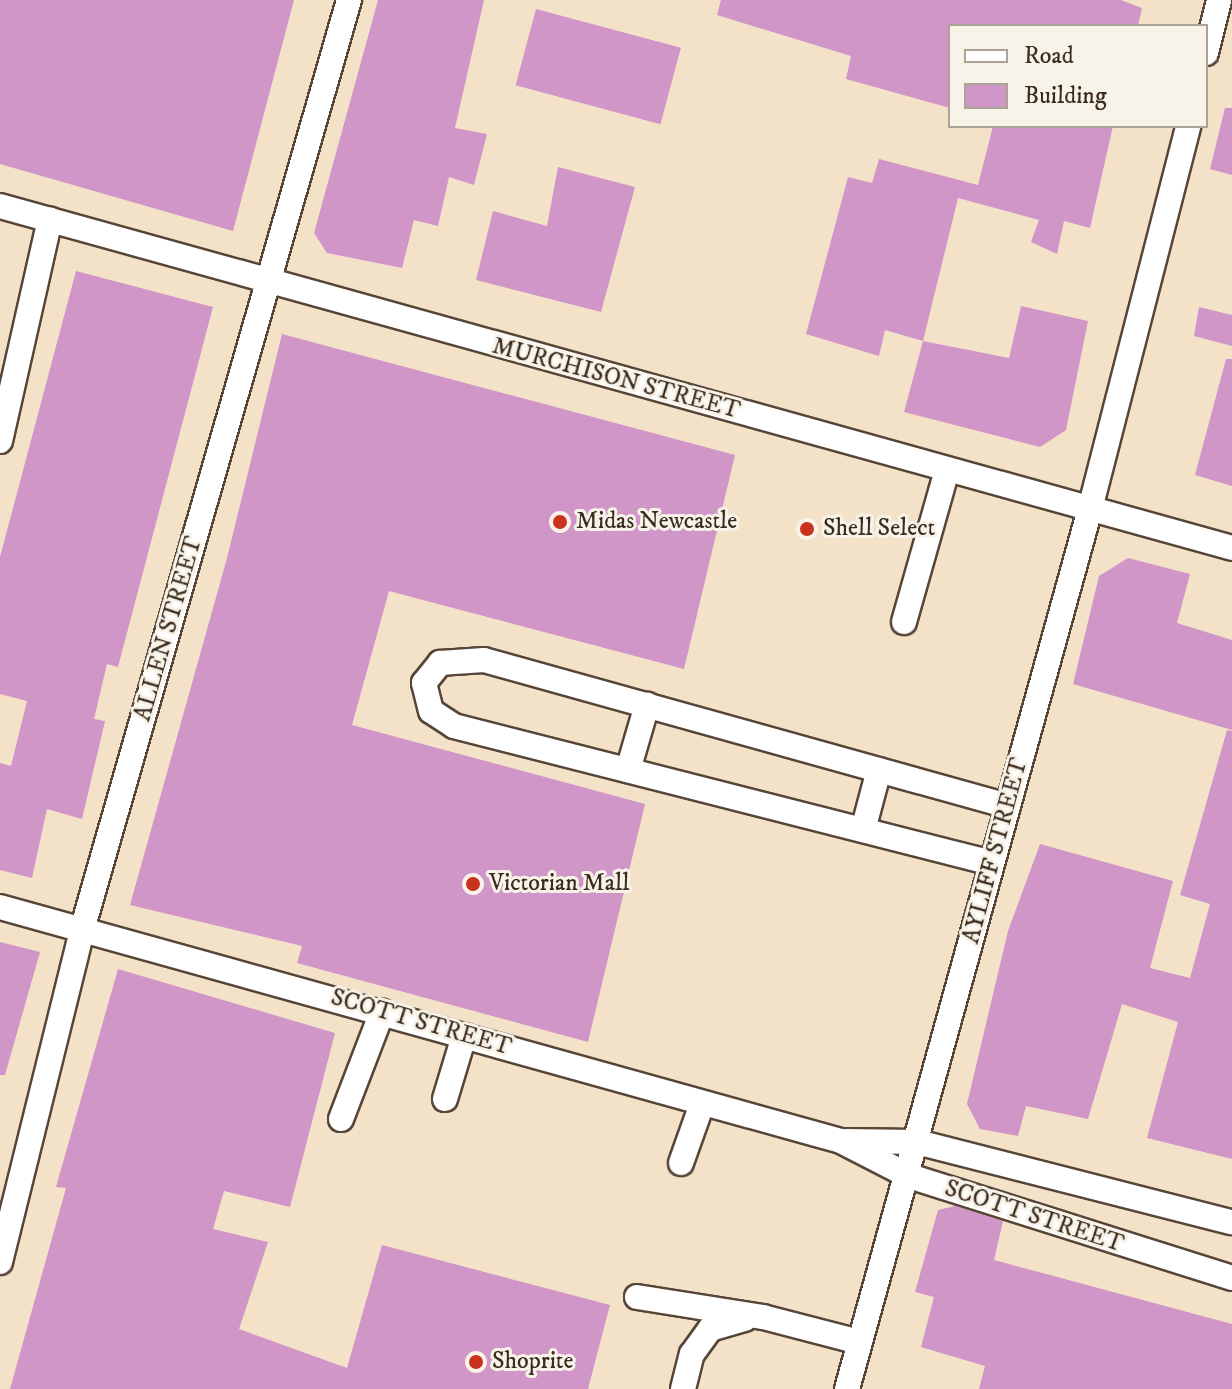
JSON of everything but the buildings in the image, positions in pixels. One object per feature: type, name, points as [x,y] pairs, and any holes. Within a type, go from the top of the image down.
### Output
[{"type":"street","name":"ALLEN STREET","points":[[0,1260],[82,930],[349,0]]},
{"type":"street","points":[[1208,45],[1219,0]]},
{"type":"street","name":"AYLIFF STREET","points":[[847,1389],[909,1176],[1090,509],[1187,128]]},
{"type":"street","name":"MURCHISON STREET","points":[[0,206],[1232,548]]},
{"type":"street","points":[[0,441],[50,220]]},
{"type":"street","points":[[904,622],[947,470]]},
{"type":"street","points":[[992,863],[454,726],[431,711],[424,683],[440,663],[484,660],[1008,806]]},
{"type":"street","points":[[628,770],[647,705]]},
{"type":"street","points":[[863,830],[879,770]]},
{"type":"street","name":"SCOTT STREET","points":[[0,907],[841,1141],[909,1176],[1232,1278]]},
{"type":"street","points":[[341,1119],[382,1012]]},
{"type":"street","points":[[445,1099],[464,1036]]},
{"type":"street","points":[[681,1163],[702,1104]]},
{"type":"street","name":"SCOTT STREET","points":[[841,1141],[917,1142],[1232,1222]]},
{"type":"street","points":[[1028,1215],[1042,1173]]},
{"type":"street","points":[[637,1297],[763,1317],[860,1342]]},
{"type":"street","points":[[683,1389],[692,1354],[710,1329],[727,1321],[763,1317]]},
{"type":"place","name":"Midas Newcastle","points":[[560,522]]},
{"type":"place","name":"Shell Select","points":[[807,529]]},
{"type":"place","name":"Victorian Mall","points":[[473,884]]},
{"type":"place","name":"Shoprite","points":[[476,1362]]}]
